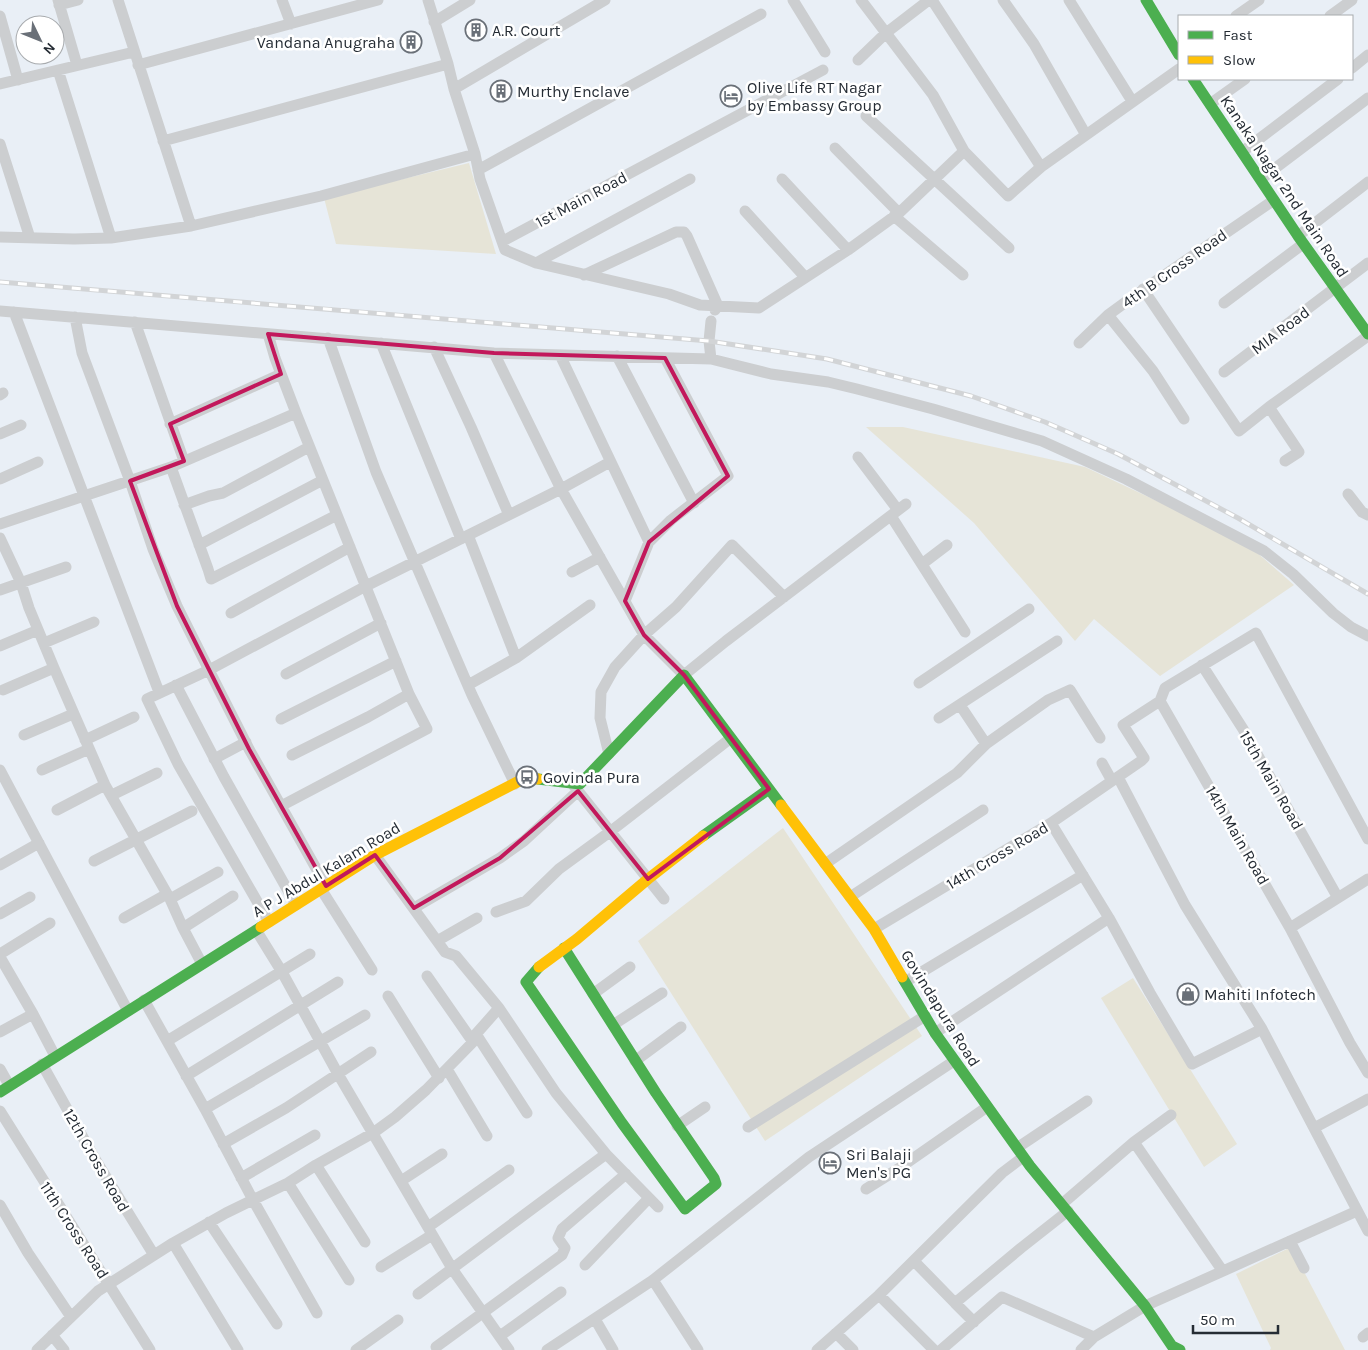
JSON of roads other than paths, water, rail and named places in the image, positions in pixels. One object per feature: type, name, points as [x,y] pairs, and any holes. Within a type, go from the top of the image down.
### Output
[{"type":"street","points":[[77,65],[58,2],[78,0]]},
{"type":"street","points":[[118,0],[190,226]]},
{"type":"street","points":[[282,0],[291,24]]},
{"type":"street","points":[[138,65],[378,0]]},
{"type":"street","points":[[428,0],[475,154],[478,170],[505,250],[536,263],[669,294],[700,305],[758,308],[848,250],[896,214],[964,151]]},
{"type":"street","points":[[434,22],[470,0]]},
{"type":"street","points":[[454,90],[605,0]]},
{"type":"street","points":[[792,0],[825,52]]},
{"type":"street","points":[[861,0],[933,95],[964,151],[1008,196],[1040,167],[1178,70]]},
{"type":"street","points":[[858,60],[886,33],[931,0],[1040,167]]},
{"type":"street","points":[[1003,0],[1034,44],[1086,135]]},
{"type":"street","points":[[1070,0],[1132,101]]},
{"type":"street","points":[[1146,0],[1178,53]]},
{"type":"street","points":[[1238,15],[1260,0]]},
{"type":"street","points":[[1331,15],[1352,0]]},
{"type":"street","points":[[478,170],[760,14]]},
{"type":"street","points":[[0,16],[18,80]]},
{"type":"street","points":[[0,84],[134,52]]},
{"type":"street","points":[[1353,67],[1368,55]]},
{"type":"street","points":[[162,141],[448,64]]},
{"type":"street","points":[[58,70],[111,238]]},
{"type":"street","name":"1st Main Road","points":[[502,241],[823,70]]},
{"type":"street","name":"Kanaka Nagar 2nd Main Road","points":[[1195,80],[1301,240],[1368,335]]},
{"type":"street","points":[[1210,104],[1244,80]]},
{"type":"street","points":[[1242,152],[1337,80]]},
{"type":"street","points":[[1261,180],[1368,98]]},
{"type":"street","points":[[866,116],[1009,248]]},
{"type":"street","points":[[0,144],[30,238]]},
{"type":"street","points":[[835,148],[896,214],[963,275]]},
{"type":"street","points":[[0,237],[111,238],[190,226],[321,196],[475,154]]},
{"type":"street","points":[[536,263],[690,179]]},
{"type":"street","points":[[782,179],[848,250]]},
{"type":"street","points":[[1224,303],[1368,182]]},
{"type":"street","name":"4th B Cross Road","points":[[1079,343],[1108,315],[1143,289],[1274,200]]},
{"type":"street","points":[[745,211],[805,277]]},
{"type":"street","points":[[584,275],[676,232],[684,232],[718,306]]},
{"type":"street","name":"MIA Road","points":[[1224,372],[1368,263]]},
{"type":"street","points":[[1143,289],[1239,431],[1368,335]]},
{"type":"street","points":[[700,305],[710,321]]},
{"type":"street","points":[[711,359],[708,341],[710,321],[718,306]]},
{"type":"street","points":[[0,311],[494,352],[711,359],[772,374],[809,379],[857,389],[941,411],[1042,442],[1126,479],[1264,551],[1293,574],[1339,618],[1368,636]]},
{"type":"street","points":[[14,312],[159,692]]},
{"type":"street","points":[[1108,315],[1153,371],[1184,418]]},
{"type":"street","points":[[76,317],[82,353],[153,549],[177,606],[246,742],[324,888],[372,970]]},
{"type":"street","points":[[135,322],[184,461]]},
{"type":"street","points":[[268,334],[296,413],[409,694],[427,729],[281,806]]},
{"type":"street","points":[[328,338],[376,472],[468,685],[516,784]]},
{"type":"street","points":[[381,343],[516,658]]},
{"type":"street","points":[[434,347],[471,426],[509,515]]},
{"type":"street","points":[[494,352],[561,489],[644,635],[684,675]]},
{"type":"street","points":[[560,354],[649,542]]},
{"type":"street","points":[[617,356],[694,503]]},
{"type":"street","points":[[625,601],[649,542],[671,520],[728,476],[665,358]]},
{"type":"street","points":[[170,424],[281,374]]},
{"type":"street","points":[[1269,407],[1299,452],[1285,460]]},
{"type":"street","points":[[0,524],[171,467],[296,413]]},
{"type":"street","points":[[0,434],[21,425]]},
{"type":"street","points":[[184,505],[223,493],[310,447]]},
{"type":"street","points":[[858,457],[898,510],[922,564],[965,632]]},
{"type":"street","points":[[0,479],[38,462]]},
{"type":"street","points":[[270,922],[178,764],[147,698],[209,670],[366,586],[561,489],[610,462]]},
{"type":"street","points":[[171,467],[211,580],[337,515]]},
{"type":"street","points":[[199,545],[323,480]]},
{"type":"street","points":[[1348,494],[1362,512],[1368,515]]},
{"type":"street","points":[[414,908],[500,858],[524,841],[684,675],[898,510]]},
{"type":"street","points":[[0,538],[21,583],[38,630],[105,785],[169,897],[202,964]]},
{"type":"street","points":[[609,754],[600,718],[601,692],[615,667],[644,635],[676,607],[732,545],[784,597]]},
{"type":"street","points":[[922,564],[947,545]]},
{"type":"street","points":[[230,613],[350,547]]},
{"type":"street","points":[[572,572],[600,557]]},
{"type":"street","points":[[0,590],[66,567]]},
{"type":"street","points":[[468,685],[516,658],[590,605]]},
{"type":"street","points":[[919,683],[1029,609]]},
{"type":"street","points":[[44,643],[94,622]]},
{"type":"street","points":[[286,674],[381,623]]},
{"type":"street","points":[[0,646],[38,630]]},
{"type":"street","points":[[1115,779],[1136,766],[1144,758],[1123,725],[1160,701],[1165,688],[1256,633],[1368,839]]},
{"type":"street","points":[[939,718],[1057,640]]},
{"type":"street","points":[[282,719],[396,661]]},
{"type":"street","name":"15th Main Road","points":[[1202,665],[1243,730],[1338,898]]},
{"type":"street","points":[[3,690],[54,668]]},
{"type":"street","name":"Govindapura Road","points":[[684,675],[874,930],[934,1033],[1020,1152],[1145,1306],[1172,1346],[1180,1350]]},
{"type":"street","points":[[176,685],[214,759],[296,905]]},
{"type":"street","points":[[825,864],[957,772],[986,744],[1048,700],[1070,690],[1100,738]]},
{"type":"street","points":[[292,755],[409,694]]},
{"type":"street","name":"14th Main Road","points":[[1160,701],[1290,928],[1368,1073]]},
{"type":"street","points":[[960,704],[986,744]]},
{"type":"street","points":[[24,735],[73,714]]},
{"type":"street","points":[[42,770],[134,717]]},
{"type":"street","points":[[496,912],[526,901],[559,869],[731,738]]},
{"type":"street","points":[[214,759],[246,742]]},
{"type":"street","points":[[1102,763],[1115,779],[1185,905],[1262,1029],[1368,1231]]},
{"type":"street","points":[[0,770],[128,1010]]},
{"type":"street","points":[[112,795],[157,773]]},
{"type":"street","name":"A P J Abdul Kalam Road","points":[[5,1088],[375,856],[527,778],[574,787]]},
{"type":"street","name":"14th Cross Road","points":[[874,930],[1052,823],[1115,779]]},
{"type":"street","points":[[57,810],[105,785]]},
{"type":"street","points":[[574,787],[664,899]]},
{"type":"street","points":[[564,948],[677,1126],[714,1178],[716,1184],[685,1209],[622,1123],[526,982],[543,963],[648,879],[716,826],[769,789]]},
{"type":"street","points":[[850,897],[983,810]]},
{"type":"street","points":[[94,861],[192,811]]},
{"type":"street","points":[[1052,823],[1109,918],[1192,1064],[1262,1029]]},
{"type":"street","points":[[0,866],[39,843]]},
{"type":"street","points":[[375,856],[445,952],[456,956],[499,1008],[556,1093],[606,1154],[658,1207]]},
{"type":"street","points":[[124,918],[218,872]]},
{"type":"street","points":[[905,982],[1082,874]]},
{"type":"street","points":[[1290,928],[1368,879]]},
{"type":"street","points":[[183,928],[233,896]]},
{"type":"street","points":[[0,914],[30,897]]},
{"type":"street","points":[[437,941],[477,918]]},
{"type":"street","points":[[934,1033],[1109,918]]},
{"type":"street","points":[[50,923],[0,956],[55,1056]]},
{"type":"street","points":[[256,930],[453,1270],[509,1350]]},
{"type":"street","points":[[167,1041],[310,954]]},
{"type":"street","points":[[593,994],[630,967]]},
{"type":"street","points":[[427,976],[528,1114]]},
{"type":"street","points":[[186,1076],[338,982]]},
{"type":"street","points":[[612,1025],[662,993]]},
{"type":"street","points":[[388,996],[438,1078]]},
{"type":"street","points":[[144,1000],[317,1313]]},
{"type":"street","points":[[38,1350],[98,1291],[173,1243],[209,1222],[288,1183],[373,1133],[395,1117],[447,1069],[499,1008]]},
{"type":"street","points":[[0,1032],[33,1014]]},
{"type":"street","points":[[205,1109],[365,1015]]},
{"type":"street","points":[[748,1126],[924,1016]]},
{"type":"street","points":[[635,1061],[681,1027]]},
{"type":"street","points":[[223,1144],[286,1108],[371,1052]]},
{"type":"street","points":[[547,1350],[653,1280],[809,1157],[954,1061]]},
{"type":"street","name":"12th Cross Road","points":[[42,1064],[95,1159],[154,1255]]},
{"type":"street","points":[[0,1069],[5,1088]]},
{"type":"street","points":[[447,1069],[487,1136]]},
{"type":"street","points":[[1314,1128],[1368,1099]]},
{"type":"street","points":[[817,1350],[880,1295],[1002,1173],[1020,1152],[1087,1101]]},
{"type":"street","points":[[677,1126],[705,1107]]},
{"type":"street","points":[[866,1189],[987,1107]]},
{"type":"street","name":"11th Cross Road","points":[[0,1111],[148,1349]]},
{"type":"street","points":[[955,1303],[1065,1208],[1134,1142],[1171,1115]]},
{"type":"street","points":[[242,1178],[315,1135]]},
{"type":"street","points":[[1134,1142],[1222,1270]]},
{"type":"street","points":[[401,1181],[442,1154]]},
{"type":"street","points":[[418,1294],[453,1270],[606,1154]]},
{"type":"street","points":[[316,1165],[365,1242]]},
{"type":"street","points":[[381,1267],[509,1170]]},
{"type":"street","points":[[436,1347],[562,1255],[565,1248],[558,1238],[562,1229],[626,1174]]},
{"type":"street","points":[[288,1183],[349,1280]]},
{"type":"street","points":[[585,1265],[650,1198]]},
{"type":"street","points":[[0,1205],[28,1253],[71,1317]]},
{"type":"street","points":[[1081,1350],[1094,1337],[1145,1306],[1357,1211]]},
{"type":"street","points":[[209,1222],[276,1324]]},
{"type":"street","points":[[1290,1241],[1304,1268]]},
{"type":"street","points":[[173,1243],[238,1350]]},
{"type":"street","points":[[914,1261],[974,1322]]},
{"type":"street","points":[[653,1280],[698,1350]]},
{"type":"street","points":[[500,1336],[561,1292]]},
{"type":"street","points":[[880,1295],[934,1350]]},
{"type":"street","points":[[941,1350],[1002,1297],[1094,1337]]},
{"type":"street","points":[[595,1319],[613,1350]]},
{"type":"street","points":[[356,1350],[398,1320]]},
{"type":"street","points":[[836,1333],[853,1350]]},
{"type":"street","points":[[52,1335],[64,1350]]},
{"type":"railway","points":[[0,282],[709,341],[827,359],[971,396],[1045,422],[1118,454],[1238,518],[1368,594]]},
{"type":"place","name":"A.R. Court","points":[[476,30]]},
{"type":"place","name":"Vandana Anugraha","points":[[411,42]]},
{"type":"place","name":"Murthy Enclave","points":[[501,91]]},
{"type":"place","name":"Olive Life RT Nagar by Embassy Group","points":[[731,96]]},
{"type":"place","name":"Govinda Pura","points":[[527,777]]},
{"type":"place","name":"Mahiti Infotech","points":[[1188,994]]},
{"type":"place","name":"Sri Balaji Men's PG","points":[[830,1163]]}]
